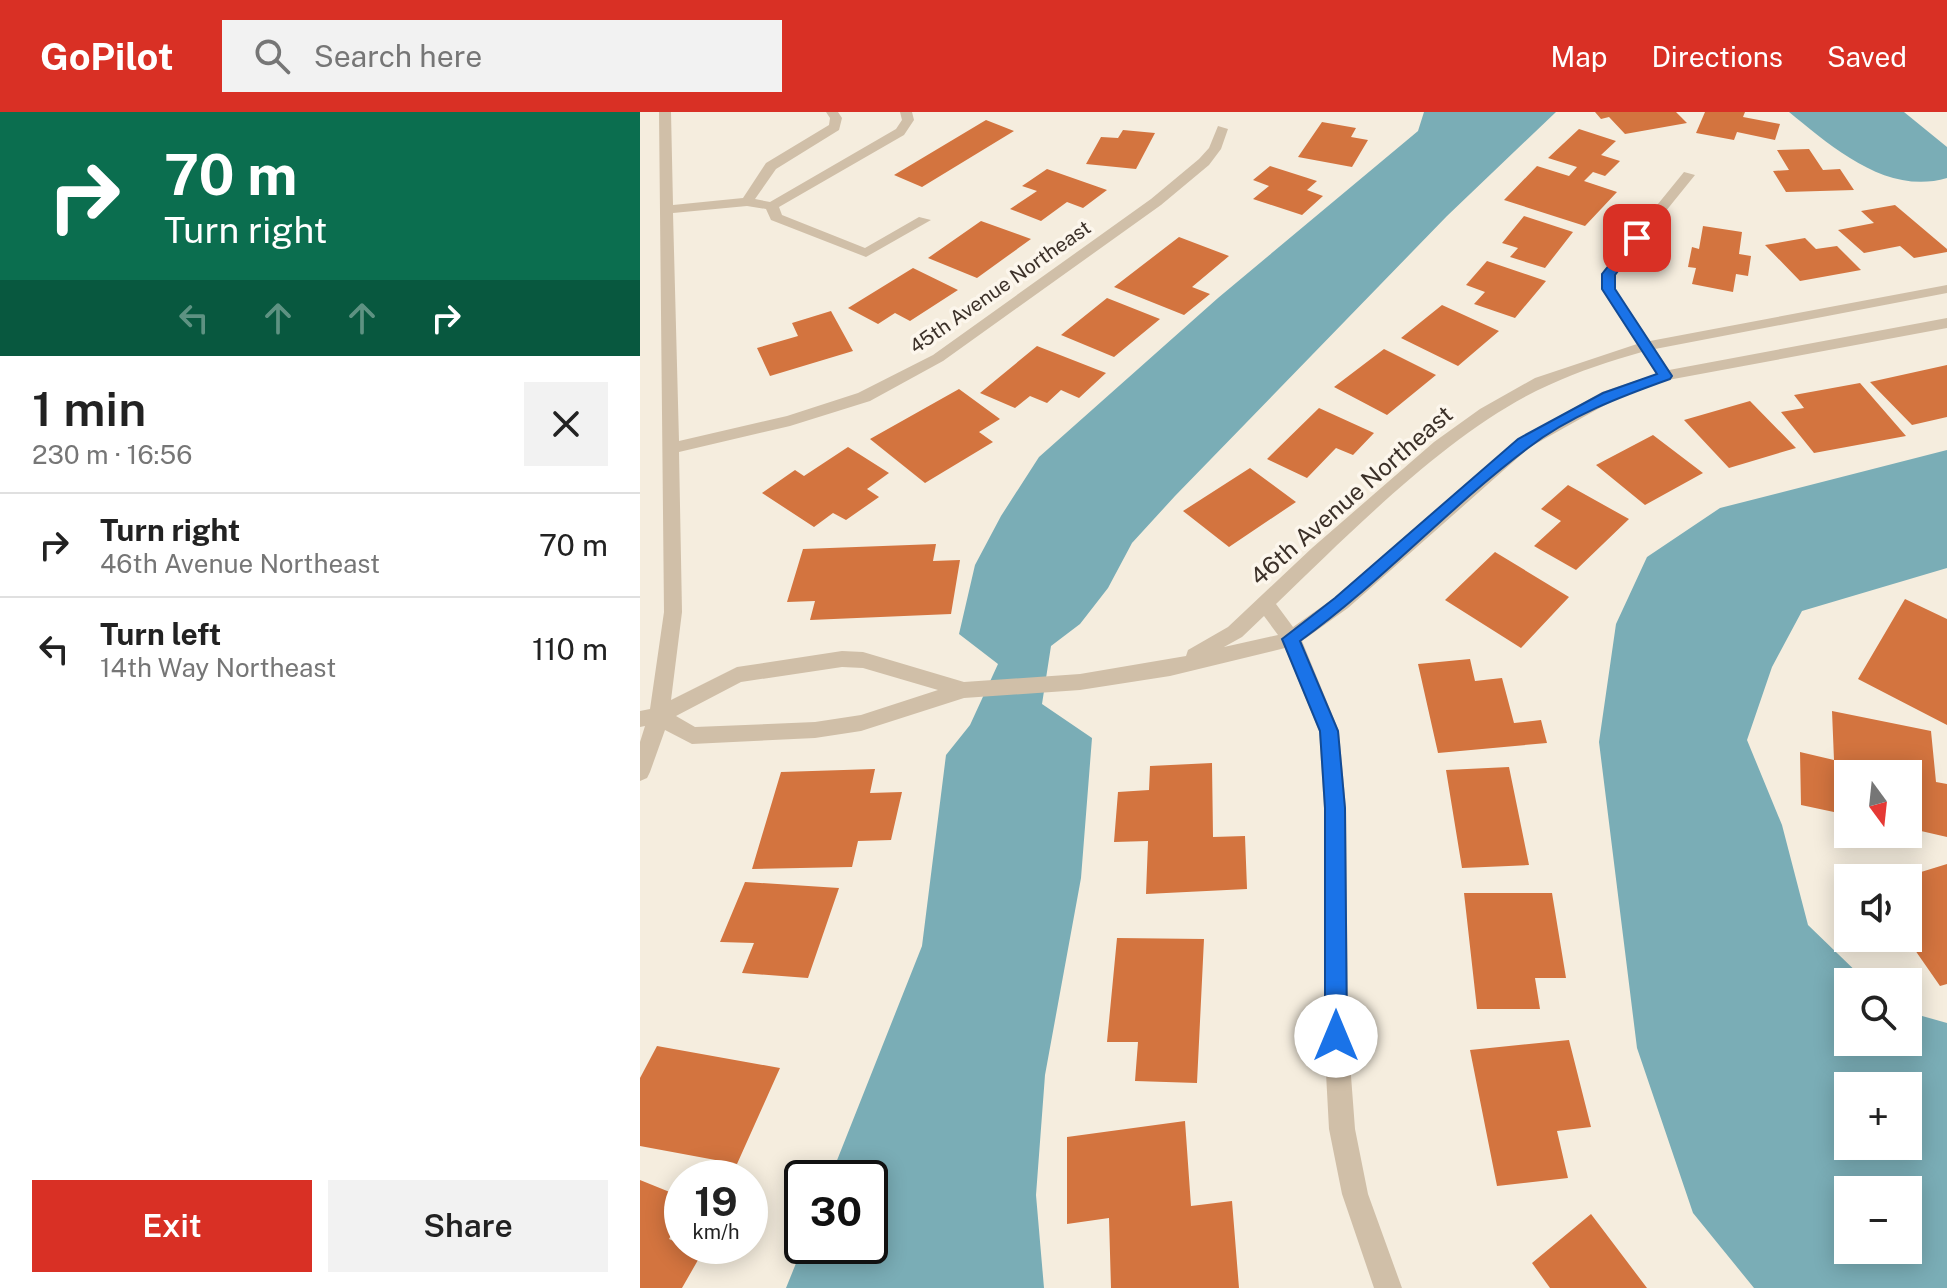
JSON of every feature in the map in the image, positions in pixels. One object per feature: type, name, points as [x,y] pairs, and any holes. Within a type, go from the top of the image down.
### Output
[{"type":"street","points":[[640,772],[673,612],[665,112]]},
{"type":"street","points":[[747,202],[771,166],[835,127],[836,118],[832,112]]},
{"type":"street","points":[[667,210],[747,202],[772,206],[900,132],[908,120],[906,112]]},
{"type":"street","name":"45th Avenue Northeast","points":[[672,448],[790,421],[864,397],[938,358],[1168,192],[1204,162],[1215,149],[1222,129]]},
{"type":"street","points":[[1665,376],[1608,289],[1608,274],[1689,175]]},
{"type":"street","points":[[772,206],[776,217],[866,253],[924,220]]},
{"type":"street","name":"46th Avenue Northeast","points":[[1170,668],[1235,632],[1318,553],[1440,446],[1486,413],[1541,382],[1647,346],[1947,289]]},
{"type":"street","name":"46th Avenue Northeast","points":[[650,718],[692,736],[815,730],[861,723],[964,690],[1080,682],[1170,668],[1291,639],[1341,603],[1524,443],[1608,396],[1665,376],[1947,323]]},
{"type":"street","points":[[1266,604],[1291,639],[1329,731],[1335,808],[1336,1036],[1342,1129],[1355,1194],[1388,1288]]},
{"type":"street","name":"46th Avenue Northeast","points":[[650,718],[737,675],[842,659],[863,660],[964,690]]},
{"type":"water","points":[[1424,112],[1556,112],[1447,216],[1175,496],[1132,543],[1108,588],[1080,624],[1051,646],[1042,704],[1092,738],[1081,878],[1045,1075],[1036,1195],[1044,1288],[786,1288],[796,1264],[888,1264],[888,1160],[837,1160],[922,946],[946,755],[970,725],[998,664],[959,634],[975,565],[1001,516],[1039,457],[1218,298],[1418,131]]},
{"type":"water","points":[[1789,112],[1904,112],[1947,147],[1947,178],[1925,182],[1882,174],[1842,153]]},
{"type":"water","points":[[1947,450],[1947,568],[1802,611],[1772,667],[1747,740],[1782,825],[1808,925],[1853,968],[1834,968],[1834,1056],[1922,1056],[1922,1016],[1947,1023],[1947,1288],[1754,1288],[1693,1213],[1637,1048],[1599,742],[1616,624],[1647,557],[1720,508]]},
{"type":"building","points":[[1595,112],[1676,112],[1687,123],[1625,134],[1609,117],[1601,119]]},
{"type":"building","points":[[1705,112],[1745,112],[1743,117],[1780,124],[1775,140],[1737,132],[1734,140],[1696,133]]},
{"type":"building","points":[[986,120],[1014,131],[922,187],[894,175]]},
{"type":"building","points":[[1322,122],[1356,128],[1351,137],[1368,140],[1352,167],[1298,157]]},
{"type":"building","points":[[1579,129],[1616,141],[1601,155],[1620,161],[1605,176],[1593,172],[1584,181],[1617,192],[1585,226],[1504,200],[1537,166],[1569,176],[1577,167],[1548,158]]},
{"type":"building","points":[[1123,130],[1155,133],[1136,169],[1086,164],[1101,137],[1118,138]]},
{"type":"building","points":[[1809,149],[1823,170],[1840,169],[1854,190],[1786,192],[1773,171],[1789,170],[1777,150]]},
{"type":"building","points":[[1270,166],[1317,181],[1307,190],[1323,196],[1302,215],[1253,199],[1269,186],[1253,180]]},
{"type":"building","points":[[1047,169],[1107,190],[1083,208],[1067,202],[1041,221],[1010,209],[1037,191],[1022,186]]},
{"type":"building","points":[[1895,205],[1947,252],[1914,258],[1900,246],[1864,253],[1838,230],[1874,223],[1861,211]]},
{"type":"building","points":[[1524,216],[1573,232],[1545,268],[1510,257],[1518,248],[1502,243]]},
{"type":"building","points":[[981,221],[1031,239],[977,278],[928,258]]},
{"type":"building","points":[[1703,226],[1742,232],[1739,254],[1751,256],[1748,276],[1736,274],[1733,292],[1692,284],[1696,268],[1688,267],[1692,247],[1699,249]]},
{"type":"building","points":[[1179,237],[1229,256],[1192,287],[1210,294],[1184,315],[1114,287]]},
{"type":"building","points":[[1805,238],[1816,249],[1837,246],[1861,270],[1800,281],[1765,245]]},
{"type":"building","points":[[1487,261],[1546,281],[1515,318],[1474,304],[1485,292],[1466,285]]},
{"type":"building","points":[[913,268],[958,290],[910,321],[895,313],[878,324],[848,308]]},
{"type":"building","points":[[1107,298],[1160,319],[1114,357],[1061,335]]},
{"type":"building","points":[[1442,305],[1499,331],[1458,366],[1401,338]]},
{"type":"building","points":[[831,311],[853,351],[770,376],[757,348],[798,336],[792,323]]},
{"type":"building","points":[[1037,346],[1106,373],[1079,398],[1061,390],[1047,403],[1030,396],[1015,408],[980,393]]},
{"type":"building","points":[[1384,349],[1436,375],[1387,415],[1334,387]]},
{"type":"building","points":[[1947,365],[1947,417],[1912,425],[1870,382]]},
{"type":"building","points":[[1860,383],[1906,436],[1814,453],[1781,412],[1804,408],[1794,395]]},
{"type":"building","points":[[959,389],[1000,419],[979,432],[993,442],[925,483],[870,439]]},
{"type":"building","points":[[1750,401],[1796,448],[1729,468],[1684,420]]},
{"type":"building","points":[[1319,408],[1374,433],[1353,455],[1336,448],[1307,478],[1267,459]]},
{"type":"building","points":[[1653,435],[1703,473],[1645,505],[1596,465]]},
{"type":"building","points":[[848,447],[889,473],[867,489],[879,497],[846,520],[833,513],[814,527],[762,493],[795,470],[804,476]]},
{"type":"building","points":[[1250,468],[1296,502],[1229,547],[1183,511]]},
{"type":"building","points":[[1568,485],[1629,519],[1576,570],[1534,546],[1561,521],[1541,509]]},
{"type":"building","points":[[936,544],[933,561],[960,560],[951,614],[810,620],[815,601],[787,602],[803,549]]},
{"type":"building","points":[[1495,552],[1569,597],[1521,648],[1445,600]]},
{"type":"building","points":[[1905,599],[1947,619],[1947,725],[1858,679]]},
{"type":"building","points":[[1470,659],[1475,681],[1502,678],[1514,723],[1541,720],[1547,743],[1438,753],[1418,664]]},
{"type":"building","points":[[1832,711],[1931,731],[1936,782],[1947,784],[1947,837],[1922,831],[1922,760],[1834,760]]},
{"type":"building","points":[[1800,752],[1834,760],[1834,812],[1801,805]]},
{"type":"building","points":[[1212,763],[1213,837],[1245,836],[1247,889],[1146,894],[1148,841],[1114,842],[1118,792],[1149,790],[1150,766]]},
{"type":"building","points":[[1509,767],[1529,865],[1462,868],[1446,770]]},
{"type":"building","points":[[875,769],[870,793],[902,792],[891,840],[858,841],[852,867],[752,869],[781,772]]},
{"type":"building","points":[[1947,864],[1947,984],[1940,986],[1916,952],[1922,952],[1922,872]]},
{"type":"building","points":[[745,882],[839,888],[808,978],[742,973],[754,943],[720,942]]},
{"type":"building","points":[[1464,893],[1552,893],[1566,978],[1535,978],[1540,1009],[1477,1009]]},
{"type":"building","points":[[1117,938],[1204,939],[1197,1083],[1135,1081],[1138,1042],[1107,1042]]},
{"type":"building","points":[[1569,1040],[1591,1127],[1557,1131],[1568,1178],[1497,1186],[1470,1050]]},
{"type":"building","points":[[657,1046],[780,1068],[739,1160],[715,1160],[640,1146],[640,1078]]},
{"type":"building","points":[[1185,1121],[1191,1206],[1232,1201],[1239,1288],[1111,1288],[1109,1218],[1067,1224],[1067,1137]]},
{"type":"building","points":[[640,1180],[664,1190],[664,1264],[696,1264],[682,1288],[640,1288]]},
{"type":"building","points":[[1591,1214],[1647,1288],[1550,1288],[1532,1263]]},
{"type":"route","points":[[1336,1036],[1335,808],[1329,731],[1291,639],[1341,603],[1524,443],[1608,396],[1665,376],[1608,289],[1608,274],[1637,238]]}]
